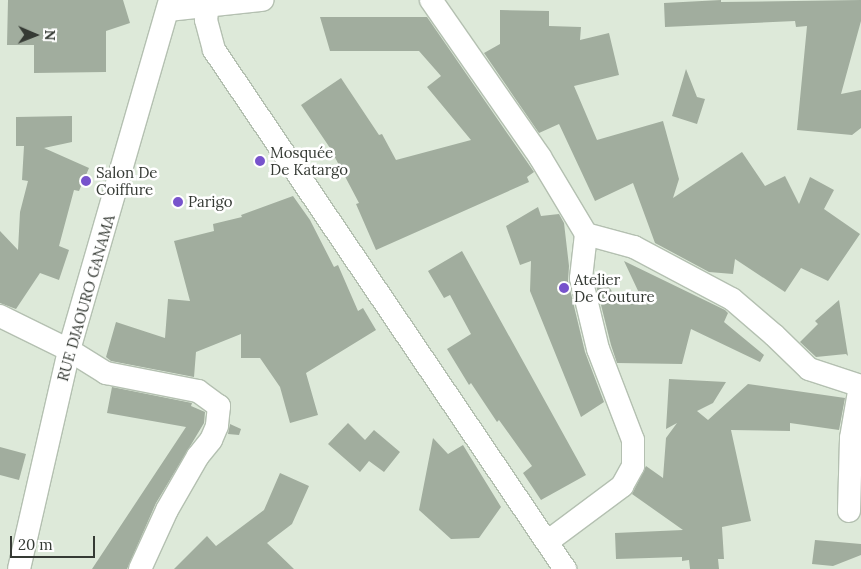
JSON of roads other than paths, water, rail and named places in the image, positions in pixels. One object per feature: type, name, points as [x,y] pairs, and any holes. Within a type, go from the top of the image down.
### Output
[{"type":"street","points":[[169,5],[262,0]]},
{"type":"street","points":[[431,0],[540,157],[586,234],[581,278],[598,349],[633,440],[633,466],[622,486],[547,542]]},
{"type":"street","points":[[208,4],[206,20],[214,50],[565,569]]},
{"type":"street","name":"RUE DJAOURO GANAMA","points":[[18,569],[69,350],[169,5]]},
{"type":"street","points":[[586,234],[634,247],[732,299],[774,335],[808,369],[860,386],[850,438],[849,511]]},
{"type":"street","points":[[0,316],[69,350],[106,373],[198,391],[219,406],[219,417],[211,440],[198,456],[167,510],[140,569]]},
{"type":"place","name":"Mosquée De Katargo","points":[[260,161]]},
{"type":"place","name":"Salon De Coiffure","points":[[86,181]]},
{"type":"place","name":"Parigo","points":[[178,202]]},
{"type":"place","name":"Atelier De Couture","points":[[564,288]]}]
